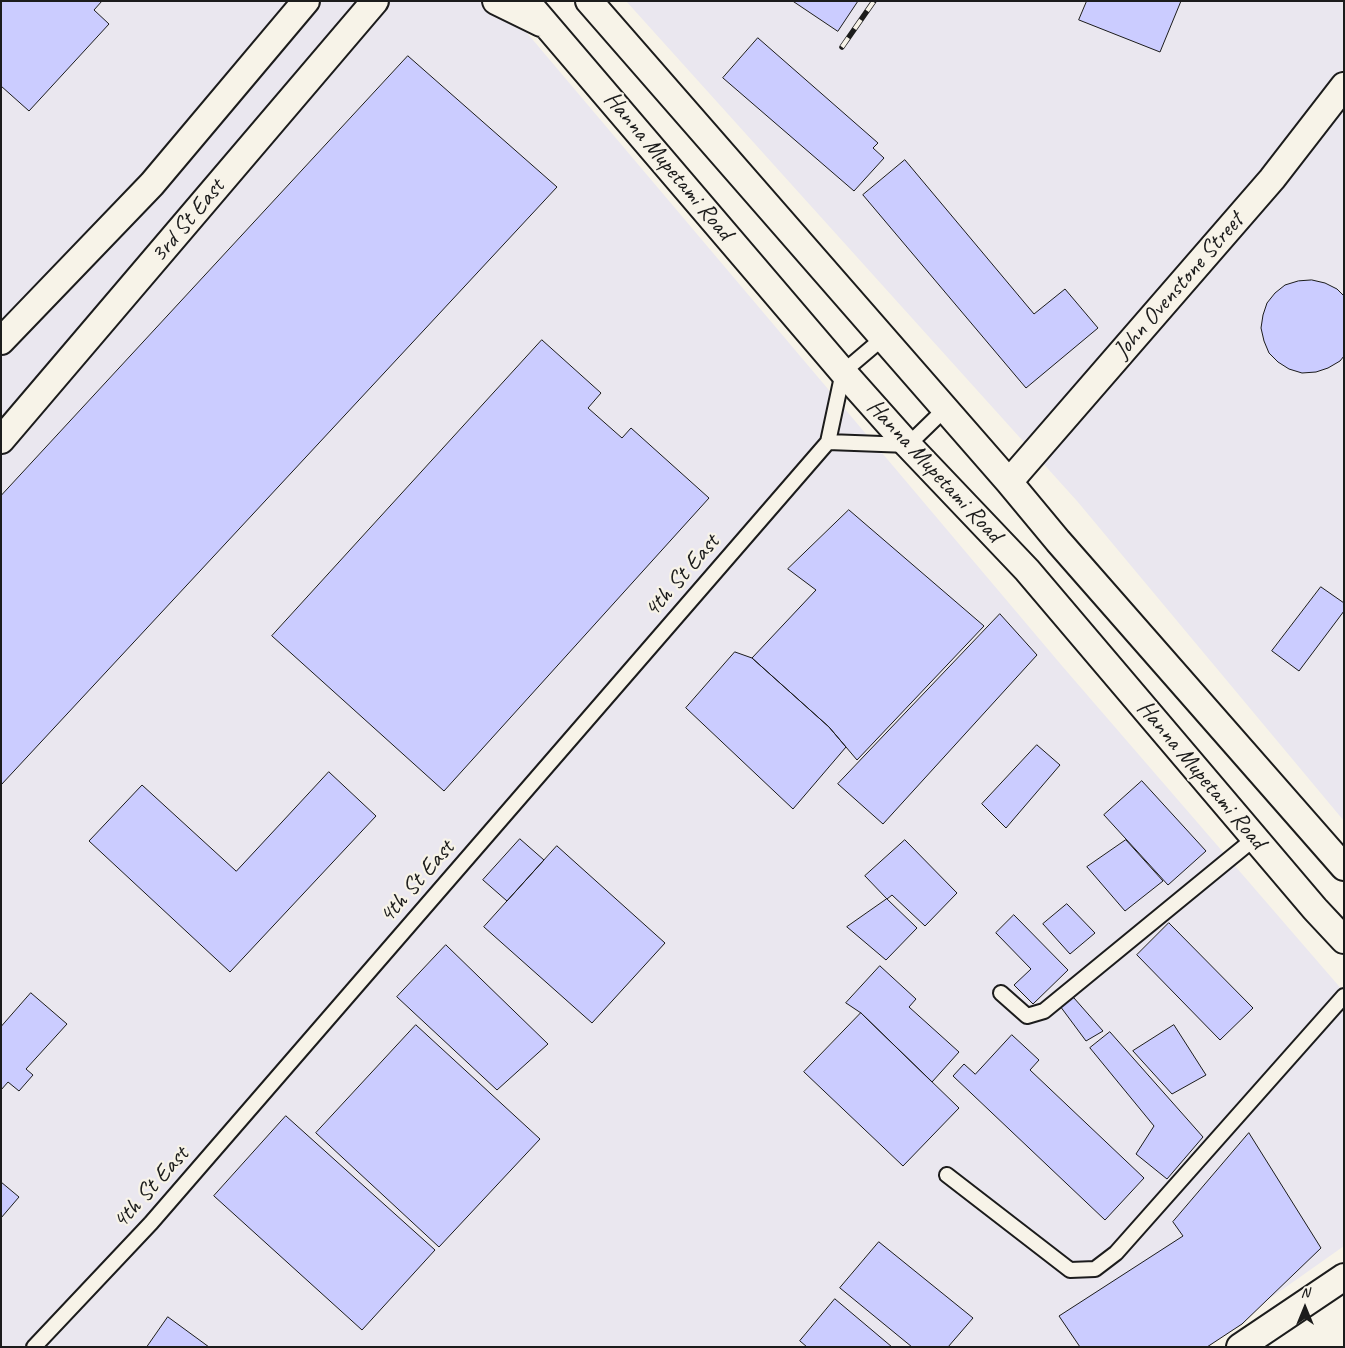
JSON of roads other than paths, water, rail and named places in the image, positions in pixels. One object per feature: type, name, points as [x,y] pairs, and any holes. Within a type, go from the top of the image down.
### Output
[{"type":"street","points":[[1,341],[152,184],[306,1]]},
{"type":"street","points":[[496,1],[548,27]]},
{"type":"street","name":"Hanna Mupetami Road","points":[[526,1],[843,372],[1027,570],[1315,909],[1344,940]]},
{"type":"street","name":"Hanna Mupetami Road","points":[[589,1],[1344,867]]},
{"type":"street","name":"3rd St East","points":[[1,440],[375,5]]},
{"type":"street","name":"John Ovenstone Street","points":[[1009,482],[1272,179],[1344,86]]},
{"type":"street","points":[[1027,570],[1058,541]]},
{"type":"street","points":[[1240,1347],[1344,1277]]},
{"type":"lane","points":[[843,372],[883,338]]},
{"type":"lane","name":"4th St East","points":[[34,1347],[152,1223],[828,442],[843,372]]},
{"type":"lane","points":[[828,442],[908,444],[945,409]]},
{"type":"lane","points":[[1001,993],[1027,1016],[1044,1011],[1255,838]]},
{"type":"lane","points":[[947,1175],[1070,1270],[1095,1269],[1116,1253],[1344,996]]},
{"type":"railway","points":[[842,47],[874,1]]}]
